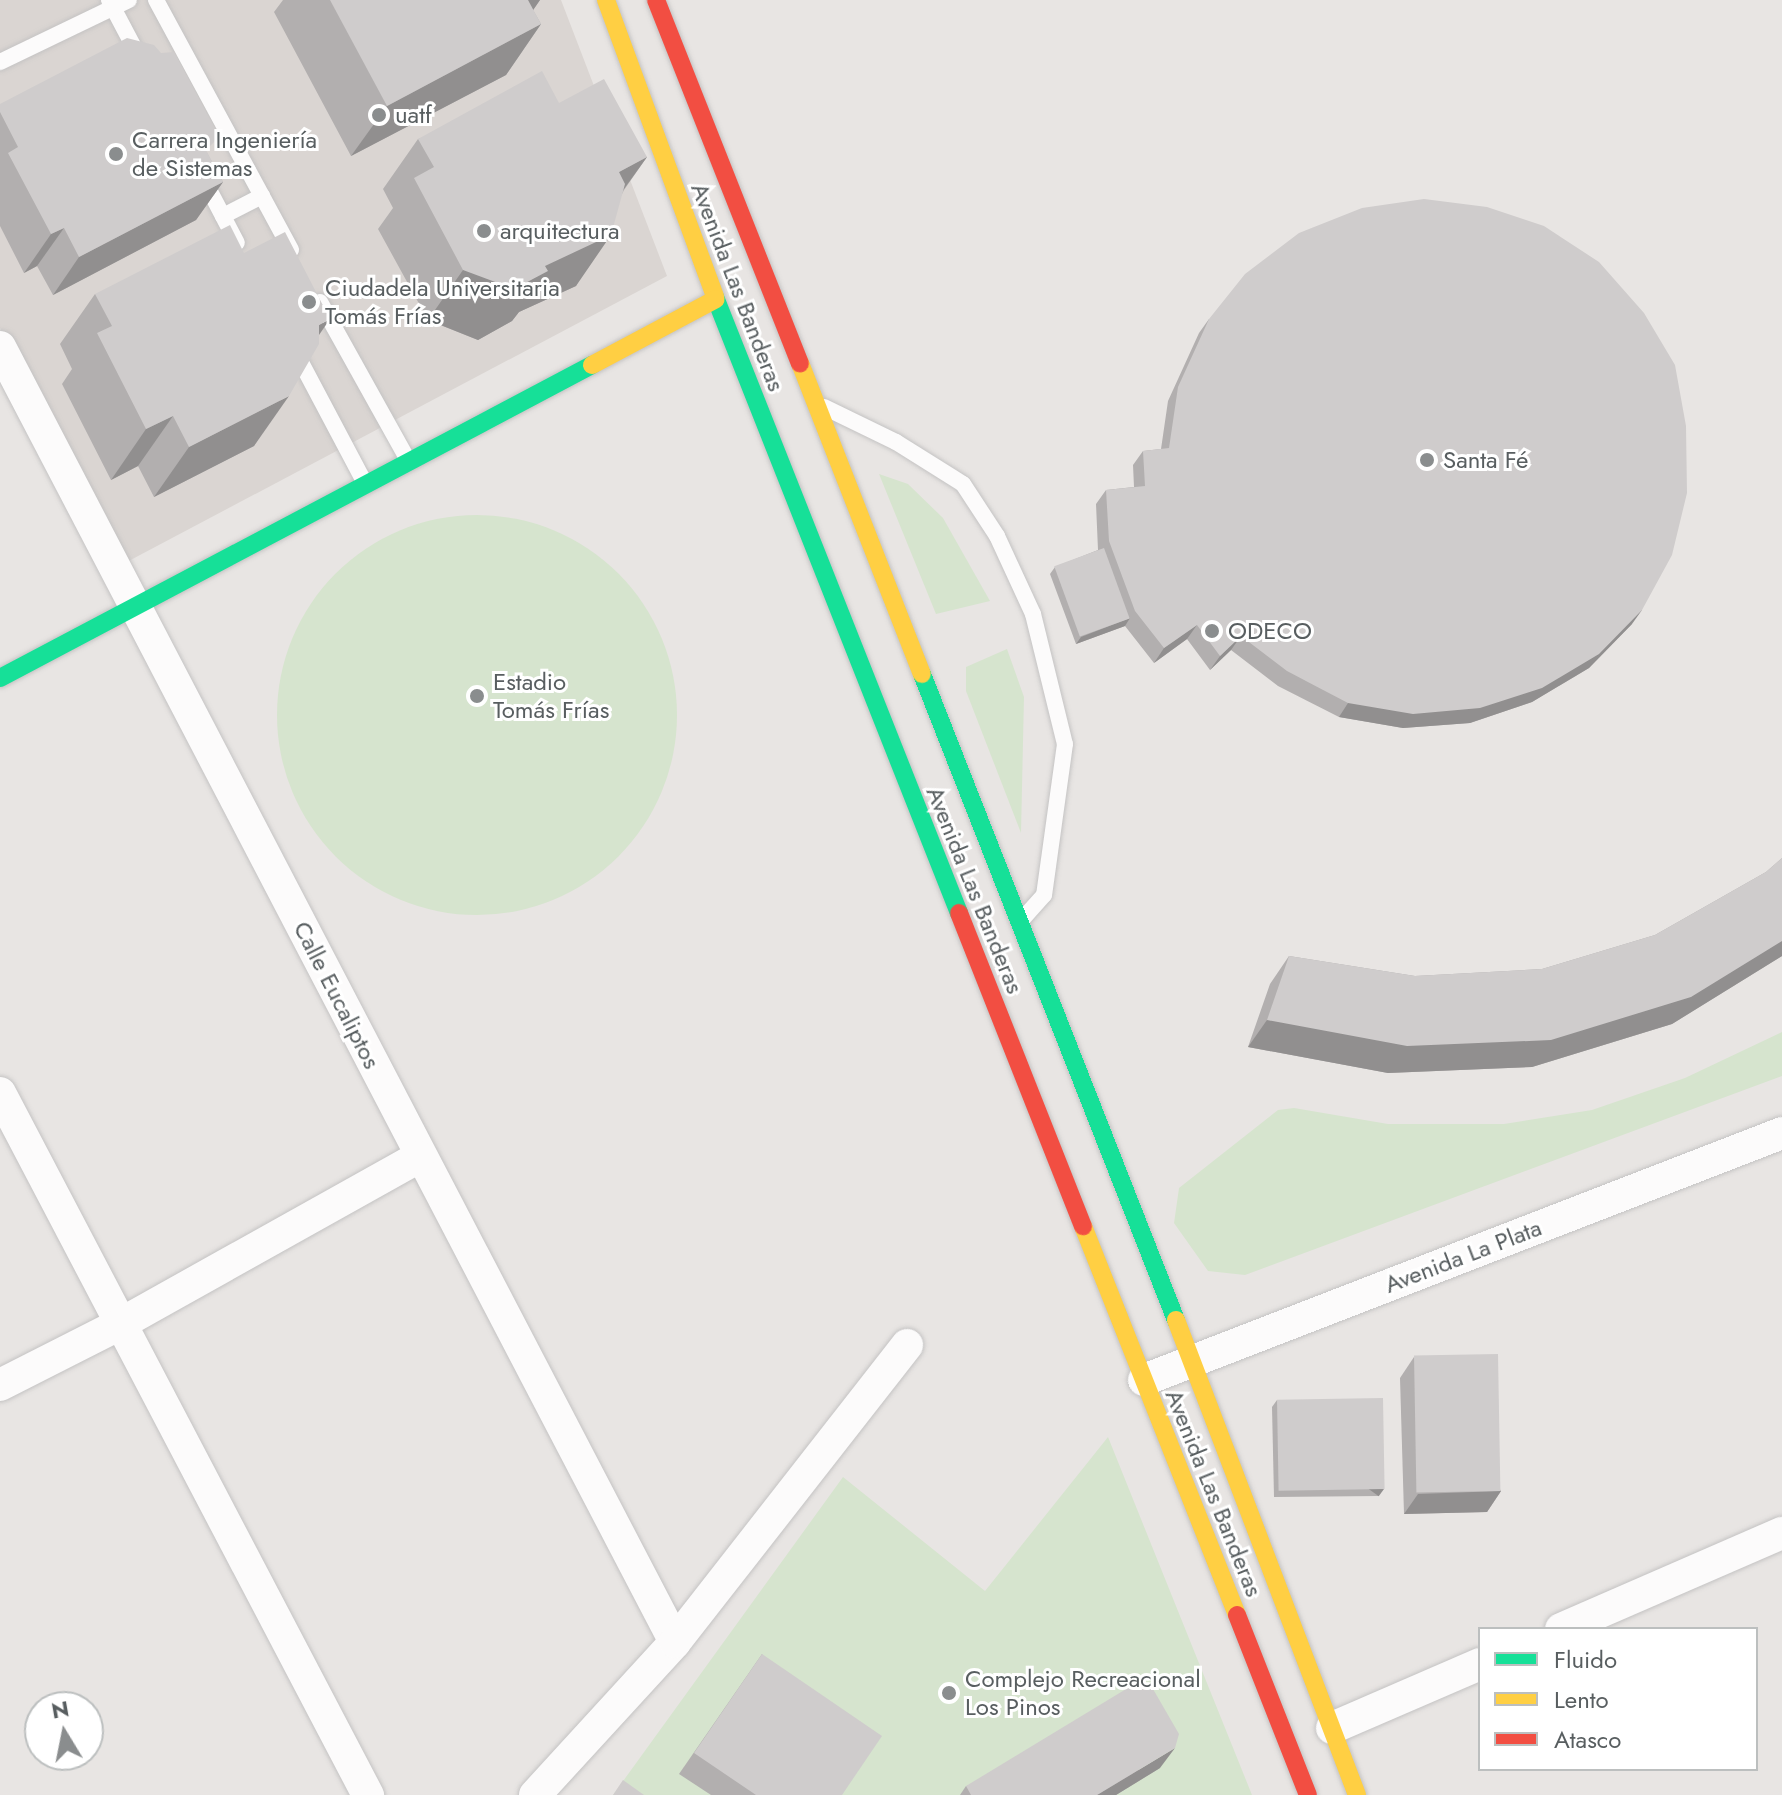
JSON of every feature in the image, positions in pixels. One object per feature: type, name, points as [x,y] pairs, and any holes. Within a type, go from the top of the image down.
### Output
[{"type":"main road","name":"Avenida Las Banderas","points":[[606,0],[716,299],[1308,1795]]},
{"type":"main road","name":"Avenida Las Banderas","points":[[656,0],[1357,1795]]},
{"type":"main road","points":[[0,678],[716,299]]},
{"type":"street","name":"Calle Eucaliptos","points":[[0,347],[137,605],[419,1157],[675,1642]]},
{"type":"street","points":[[0,1093],[368,1795]]},
{"type":"street","name":"Avenida La Plata","points":[[1144,1380],[1782,1133]]},
{"type":"street","points":[[0,1385],[122,1323],[419,1157]]},
{"type":"street","points":[[535,1795],[675,1642],[907,1345]]},
{"type":"street","points":[[1566,1627],[1782,1533]]},
{"type":"street","points":[[1332,1728],[1478,1665]]},
{"type":"lane","points":[[0,62],[111,4],[129,0]]},
{"type":"lane","points":[[156,0],[409,461]]},
{"type":"lane","points":[[111,4],[150,77]]},
{"type":"lane","points":[[194,161],[245,258]]},
{"type":"lane","points":[[223,216],[262,196]]},
{"type":"lane","points":[[289,340],[366,485]]},
{"type":"lane","points":[[810,400],[896,442],[963,484],[997,536],[1033,614],[1065,744],[1044,895],[1019,923]]},
{"type":"shaded area","name":"Ciudadela Universitaria Tomás Frías","points":[[0,0],[561,0],[667,276],[123,564],[0,328]]},
{"type":"green space","points":[[879,474],[908,484],[943,518],[990,601],[936,614]]},
{"type":"green space","name":"Estadio Tomás Frías","points":[[477,515],[516,518],[554,530],[588,548],[619,573],[644,604],[662,638],[674,676],[677,715],[674,754],[662,792],[644,826],[619,857],[588,882],[554,900],[516,912],[477,915],[438,912],[400,900],[366,882],[335,857],[310,826],[292,792],[280,754],[277,715],[280,676],[292,638],[310,604],[335,573],[366,548],[400,530],[438,518]]},
{"type":"green space","points":[[1007,649],[1024,697],[1021,833],[966,691],[966,667]]},
{"type":"green space","points":[[1782,1032],[1782,1076],[1245,1275],[1208,1271],[1174,1223],[1179,1188],[1278,1110],[1294,1108],[1388,1124],[1504,1124],[1592,1110],[1685,1078]]},
{"type":"green space","name":"Complejo Recreacional Los Pinos","points":[[1108,1437],[1252,1795],[613,1795],[843,1477],[985,1591]]},
{"type":"building","points":[[330,0],[528,0],[541,24],[387,106]]},
{"type":"building","points":[[127,38],[154,45],[161,53],[174,52],[219,137],[206,150],[223,182],[79,257],[64,228],[51,234],[8,153],[18,147],[0,112],[0,104]]},
{"type":"building","name":"arquitectura","points":[[542,71],[559,103],[604,79],[647,157],[619,172],[625,184],[611,235],[545,266],[548,271],[514,289],[463,270],[414,178],[434,167],[418,139]]},
{"type":"building","points":[[1424,199],[1487,207],[1544,226],[1599,262],[1644,313],[1675,365],[1686,426],[1687,493],[1672,555],[1642,610],[1599,654],[1542,688],[1480,708],[1413,714],[1348,703],[1287,671],[1241,636],[1220,656],[1197,625],[1164,648],[1135,611],[1109,541],[1106,490],[1145,486],[1143,451],[1169,448],[1178,387],[1209,319],[1245,274],[1299,233],[1362,208]]},
{"type":"building","points":[[230,225],[244,253],[285,232],[330,319],[319,325],[319,344],[289,396],[189,447],[173,416],[146,429],[97,333],[112,326],[95,294]]},
{"type":"building","points":[[1104,548],[1130,618],[1080,637],[1054,566]]},
{"type":"building","points":[[1782,858],[1782,941],[1691,997],[1551,1040],[1407,1046],[1267,1020],[1289,956],[1415,976],[1542,969],[1655,935],[1766,872]]},
{"type":"building","points":[[1498,1354],[1500,1491],[1416,1492],[1414,1355]]},
{"type":"building","points":[[1383,1398],[1385,1489],[1279,1491],[1277,1400]]},
{"type":"building","points":[[762,1654],[882,1736],[842,1795],[756,1795],[694,1753]]},
{"type":"building","points":[[1136,1683],[1153,1689],[1179,1734],[1175,1748],[1097,1795],[971,1795],[966,1786]]},
{"type":"building","points":[[623,1780],[644,1795],[613,1795]]},
{"type":"traffic: fast","points":[[715,297],[959,913]]},
{"type":"traffic: fast","points":[[0,678],[592,365]]},
{"type":"traffic: fast","points":[[922,674],[1176,1320]]},
{"type":"traffic: slow","points":[[606,0],[715,297]]},
{"type":"traffic: slow","points":[[592,365],[716,299]]},
{"type":"traffic: slow","points":[[800,363],[922,674]]},
{"type":"traffic: slow","points":[[1083,1226],[1237,1615]]},
{"type":"traffic: slow","points":[[1176,1320],[1357,1795]]},
{"type":"traffic: jam","points":[[656,0],[800,363]]},
{"type":"traffic: jam","points":[[959,913],[1083,1226]]},
{"type":"traffic: jam","points":[[1237,1615],[1308,1795]]},
{"type":"place","name":"uatf","points":[[379,115]]},
{"type":"place","name":"Carrera Ingeniería de Sistemas","points":[[116,154]]},
{"type":"place","name":"arquitectura","points":[[484,231]]},
{"type":"place","name":"Ciudadela Universitaria Tomás Frías","points":[[309,302]]},
{"type":"place","name":"Santa Fé","points":[[1427,460]]},
{"type":"place","name":"ODECO","points":[[1212,631]]},
{"type":"place","name":"Estadio Tomás Frías","points":[[477,696]]},
{"type":"place","name":"Complejo Recreacional Los Pinos","points":[[949,1693]]}]
